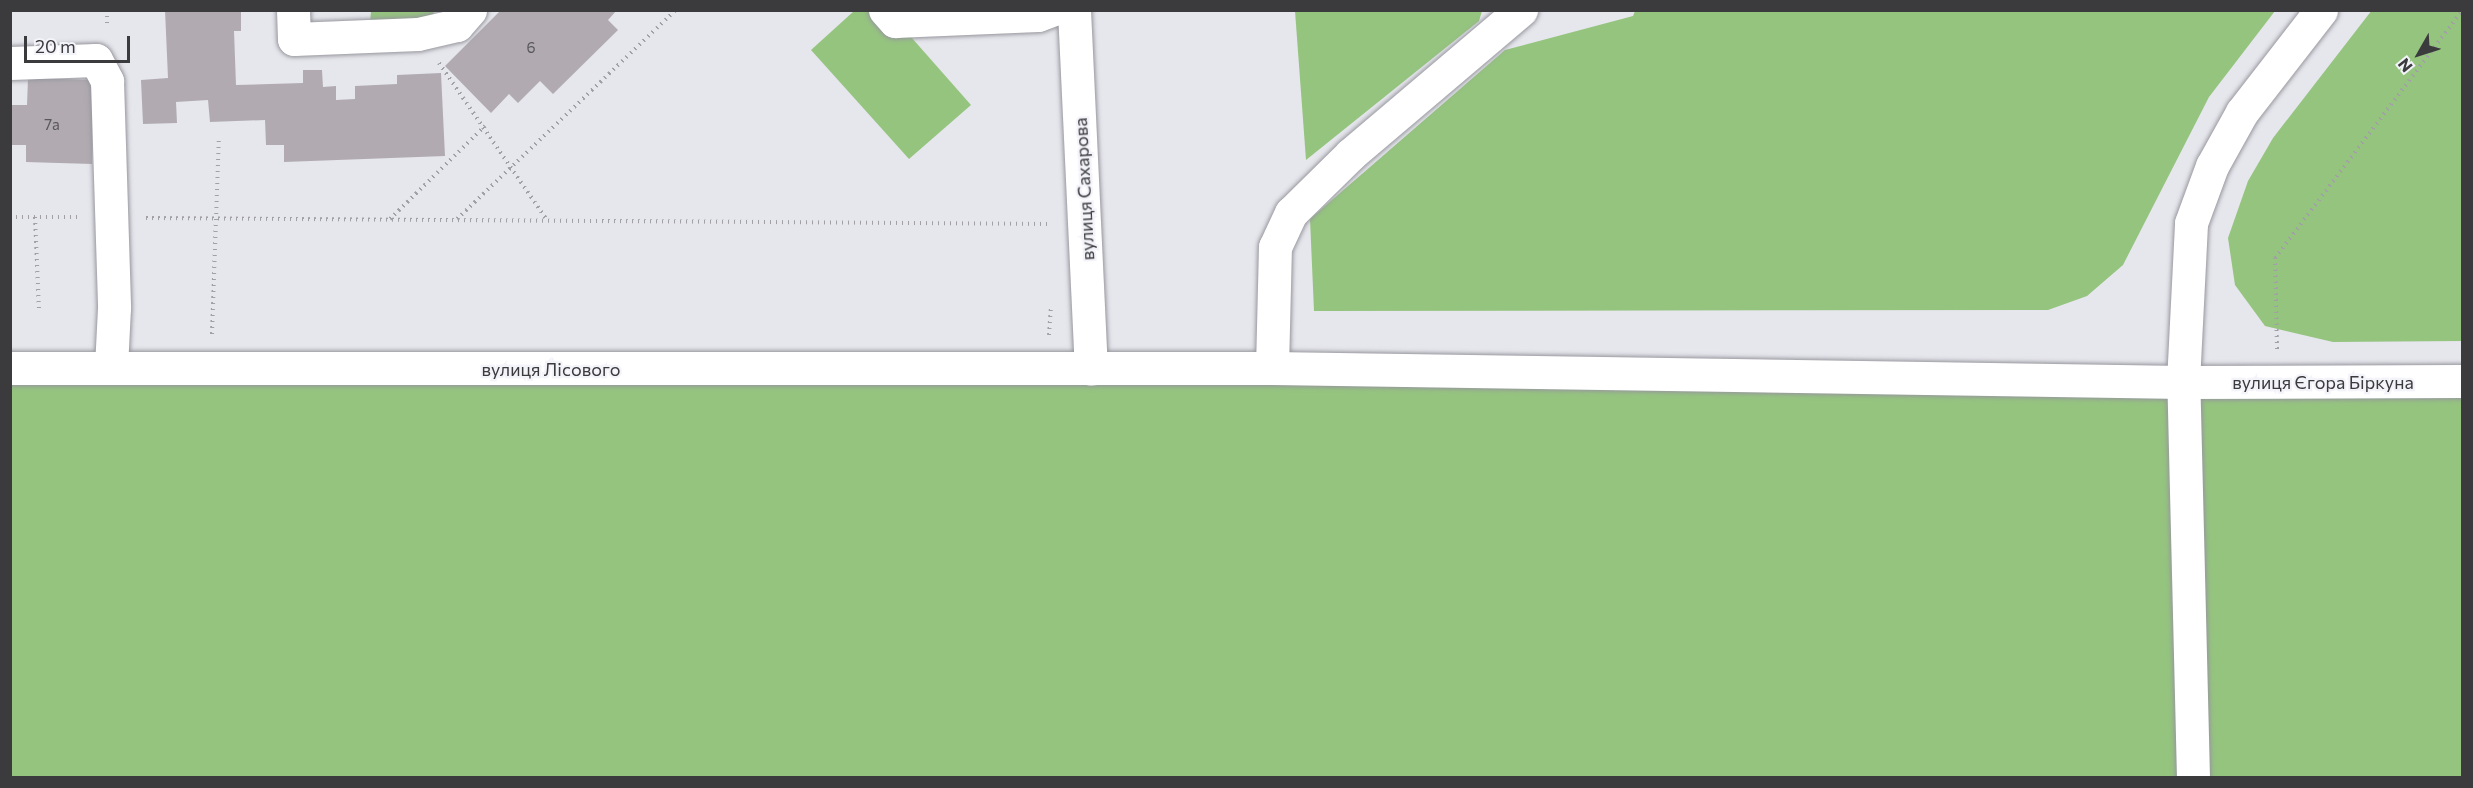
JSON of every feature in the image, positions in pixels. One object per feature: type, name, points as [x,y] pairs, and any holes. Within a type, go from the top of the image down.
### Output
[{"type":"street","points":[[293,10],[294,39],[418,34],[457,25],[470,10]]},
{"type":"street","points":[[885,10],[895,21],[1038,15],[1052,10]]},
{"type":"street","name":"вулиця Сахарова","points":[[1074,10],[1091,369]]},
{"type":"street","points":[[1272,368],[1275,247],[1291,213],[1351,154],[1521,10]]},
{"type":"street","points":[[2193,777],[2183,382],[2191,223],[2212,166],[2242,112],[2321,10]]},
{"type":"street","points":[[10,63],[96,60],[102,69],[108,96],[112,218],[111,368]]},
{"type":"street","name":"вулиця Лісового","points":[[10,368],[1272,368]]},
{"type":"street","name":"вулиця Єгора Біркуна","points":[[1272,368],[2183,382],[2463,381]]},
{"type":"path","points":[[456,220],[676,10]]},
{"type":"path","points":[[2278,383],[2275,258],[2463,11]]},
{"type":"path","points":[[418,34],[513,166],[548,220]]},
{"type":"path","points":[[390,219],[484,126]]},
{"type":"path","points":[[211,368],[214,218],[219,137]]},
{"type":"path","points":[[10,217],[1051,224],[1050,213]]},
{"type":"path","points":[[35,217],[39,309]]},
{"type":"green space","points":[[1295,10],[1482,11],[1479,21],[1306,160]]},
{"type":"green space","points":[[1635,10],[2275,11],[2209,97],[2123,265],[2087,296],[2048,310],[1314,311],[1310,219],[1505,50],[1633,16]]},
{"type":"green space","points":[[2372,10],[2462,11],[2462,341],[2333,342],[2265,326],[2235,285],[2228,238],[2248,181],[2273,138]]},
{"type":"green space","points":[[371,11],[434,11],[433,16],[370,24]]},
{"type":"green space","points":[[854,11],[874,11],[904,29],[971,105],[909,159],[811,50]]},
{"type":"green space","points":[[11,368],[2462,368],[2462,778],[11,778]]},
{"type":"building","points":[[165,10],[241,10],[241,31],[234,31],[236,85],[303,83],[303,70],[322,70],[323,87],[336,86],[336,100],[355,99],[355,86],[397,84],[397,75],[441,73],[445,156],[284,162],[284,145],[266,145],[265,120],[210,122],[208,100],[176,102],[177,123],[143,124],[141,80],[168,78]]},
{"type":"building","points":[[501,10],[617,10],[608,20],[618,30],[553,94],[540,81],[518,103],[509,94],[491,113],[445,66]]},
{"type":"building","points":[[28,78],[94,80],[92,164],[26,162],[26,145],[10,145],[10,105],[27,105]]}]
